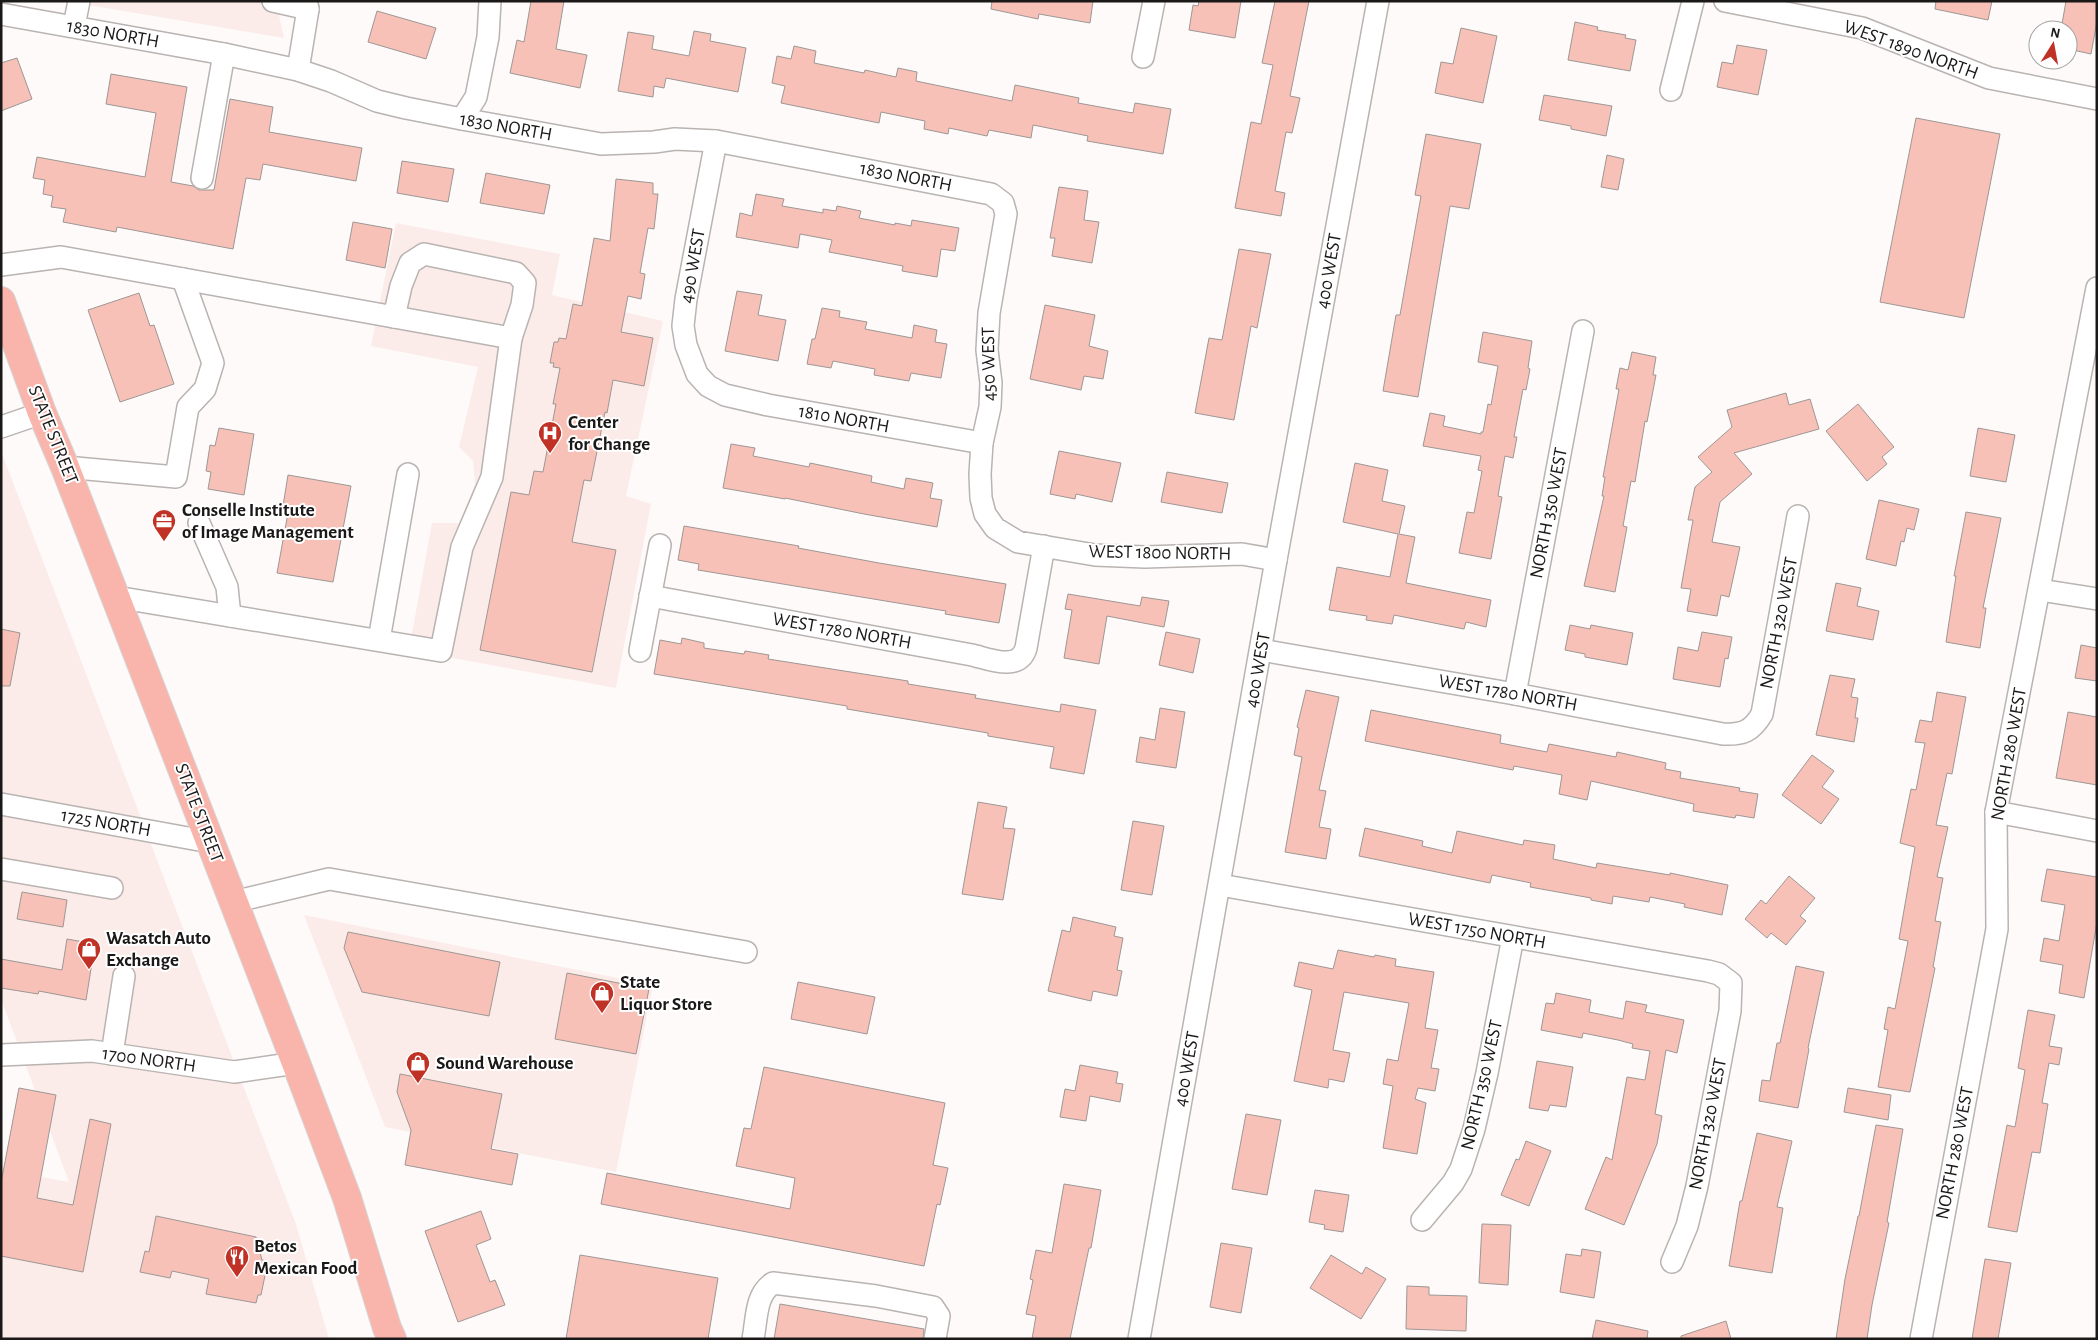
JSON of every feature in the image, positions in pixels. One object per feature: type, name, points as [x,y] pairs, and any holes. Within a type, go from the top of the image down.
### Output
[{"type":"main road","name":"STATE STREET","points":[[1,301],[9,340],[65,466],[347,1198],[388,1335]]},
{"type":"street","points":[[74,26],[79,1]]},
{"type":"street","points":[[273,1],[307,5],[298,70]]},
{"type":"street","points":[[462,119],[476,97],[488,37],[490,1]]},
{"type":"street","points":[[1143,57],[1154,1]]},
{"type":"street","name":"400 WEST","points":[[1139,1339],[1276,560],[1378,1]]},
{"type":"street","points":[[1671,90],[1693,1]]},
{"type":"street","name":"WEST 1890 NORTH","points":[[1725,1],[1862,28],[1989,78],[2097,99]]},
{"type":"street","name":"1830 NORTH","points":[[1,14],[224,54],[298,70],[331,81],[377,101],[462,119],[601,144],[654,142],[675,139],[716,141],[976,190],[991,194],[1000,200],[1003,203],[1006,214]]},
{"type":"street","points":[[202,178],[224,54]]},
{"type":"street","name":"490 WEST","points":[[708,386],[697,374],[692,364],[683,326],[686,299],[716,141]]},
{"type":"street","name":"450 WEST","points":[[985,514],[980,485],[982,443],[990,407],[991,383],[987,350],[989,313],[1006,214]]},
{"type":"street","points":[[116,597],[441,651],[462,547],[492,477],[511,338],[522,305],[525,283],[516,273],[424,254],[410,263],[401,286],[394,317]]},
{"type":"street","points":[[1,265],[61,257],[511,338]]},
{"type":"street","points":[[65,466],[176,476],[188,406],[205,389],[213,363],[183,279]]},
{"type":"street","name":"NORTH 280 WEST","points":[[1921,1339],[1997,929],[1996,812],[2097,288]]},
{"type":"street","name":"NORTH 350 WEST","points":[[1515,694],[1583,332]]},
{"type":"street","name":"1810 NORTH","points":[[708,386],[725,395],[768,405],[982,443]]},
{"type":"street","points":[[1,427],[42,413]]},
{"type":"street","points":[[379,640],[408,474]]},
{"type":"street","name":"WEST 1800 NORTH","points":[[985,514],[995,528],[1018,542],[1095,554],[1144,557],[1242,554],[1276,560]]},
{"type":"street","name":"NORTH 320 WEST","points":[[1754,727],[1762,714],[1798,516]]},
{"type":"street","points":[[199,522],[227,587],[230,616]]},
{"type":"street","points":[[640,651],[660,545]]},
{"type":"street","name":"WEST 1780 NORTH","points":[[650,596],[1002,662],[1013,662],[1022,657],[1026,648],[1044,546]]},
{"type":"street","points":[[2040,590],[2097,600]]},
{"type":"street","name":"WEST 1780 NORTH","points":[[1261,650],[1515,694],[1724,734],[1737,735],[1754,727]]},
{"type":"street","name":"1725 NORTH","points":[[1,804],[210,842]]},
{"type":"street","points":[[1996,812],[2097,831]]},
{"type":"street","points":[[1,869],[112,888]]},
{"type":"street","points":[[233,902],[329,879],[746,952]]},
{"type":"street","name":"WEST 1750 NORTH","points":[[1220,885],[1708,971],[1719,974],[1731,983]]},
{"type":"street","name":"NORTH 350 WEST","points":[[1422,1220],[1457,1176],[1474,1129],[1513,937]]},
{"type":"street","points":[[112,1054],[124,976]]},
{"type":"street","name":"NORTH 320 WEST","points":[[1672,1262],[1687,1226],[1697,1186],[1730,1012],[1731,983]]},
{"type":"street","name":"1700 NORTH","points":[[1,1055],[92,1051],[234,1072],[296,1063]]},
{"type":"street","points":[[753,1339],[760,1297],[765,1289],[773,1283],[876,1296],[933,1307],[939,1316],[935,1339]]},
{"type":"shaded area","points":[[64,1],[276,1],[284,38]]},
{"type":"shaded area","name":"Center for Change","points":[[396,223],[560,254],[552,295],[663,321],[626,496],[651,504],[616,688],[409,650],[432,523],[459,523],[475,484],[473,461],[459,447],[478,367],[371,346]]},
{"type":"shaded area","points":[[1,451],[296,1224],[329,1339],[1,1339],[1,1170],[69,1182],[1,999]]},
{"type":"shaded area","points":[[304,915],[653,985],[616,1172],[385,1127]]},
{"type":"building","points":[[531,1],[564,1],[556,49],[587,55],[580,88],[510,73],[517,40],[524,42]]},
{"type":"building","points":[[992,1],[1093,1],[1090,23],[1039,14],[1038,19],[991,9]]},
{"type":"building","points":[[1199,1],[1241,1],[1235,38],[1189,30],[1193,5],[1198,6]]},
{"type":"building","points":[[1275,1],[1309,1],[1290,96],[1300,98],[1292,133],[1286,132],[1275,191],[1285,193],[1281,216],[1235,208],[1251,122],[1261,124],[1273,65],[1262,63]]},
{"type":"building","points":[[1936,1],[1992,1],[1988,20],[1935,9]]},
{"type":"building","points":[[2066,1],[2097,1],[2097,21],[2091,54],[2078,51],[2078,20],[2063,20]]},
{"type":"building","points":[[377,11],[436,28],[426,59],[368,42]]},
{"type":"building","points":[[1575,22],[1598,27],[1597,30],[1626,35],[1625,38],[1636,40],[1630,71],[1568,60]]},
{"type":"building","points":[[1461,28],[1497,36],[1483,103],[1435,93],[1441,62],[1453,64]]},
{"type":"building","points":[[694,31],[711,34],[710,41],[746,48],[738,92],[666,78],[664,88],[654,86],[653,97],[618,91],[628,32],[654,36],[652,49],[689,56]]},
{"type":"building","points":[[1737,45],[1767,50],[1758,95],[1717,87],[1722,62],[1733,64]]},
{"type":"building","points":[[794,46],[816,51],[814,63],[864,73],[865,70],[896,77],[898,68],[917,72],[916,81],[1012,101],[1015,85],[1079,98],[1078,103],[1133,113],[1135,103],[1171,109],[1163,154],[1087,141],[1088,136],[1033,125],[1031,138],[989,130],[987,136],[949,128],[948,134],[924,129],[925,121],[881,112],[879,123],[781,103],[785,86],[772,83],[777,56],[791,59]]},
{"type":"building","points":[[17,58],[32,99],[1,111],[1,63]]},
{"type":"building","points":[[111,74],[187,87],[171,182],[193,186],[199,190],[214,190],[230,99],[273,107],[269,132],[362,148],[356,181],[263,164],[260,180],[246,178],[233,249],[117,227],[116,232],[63,222],[66,209],[51,207],[53,196],[43,194],[45,180],[33,178],[37,157],[145,177],[156,113],[106,104]]},
{"type":"building","points":[[1544,95],[1612,106],[1606,136],[1571,129],[1571,126],[1539,120]]},
{"type":"building","points":[[1916,118],[2000,134],[1964,318],[1880,302]]},
{"type":"building","points":[[1426,134],[1481,144],[1469,209],[1450,206],[1418,397],[1383,391],[1396,315],[1400,315],[1421,196],[1415,195]]},
{"type":"building","points":[[1607,155],[1624,159],[1618,190],[1601,187]]},
{"type":"building","points":[[402,161],[454,169],[448,202],[397,193]]},
{"type":"building","points":[[486,173],[550,185],[544,214],[480,203]]},
{"type":"building","points":[[616,179],[653,183],[653,194],[658,194],[654,229],[648,228],[640,273],[645,274],[641,299],[628,296],[621,332],[653,338],[644,386],[613,380],[591,481],[584,480],[572,542],[616,550],[592,672],[480,650],[511,492],[529,495],[534,471],[543,472],[556,404],[553,404],[560,368],[553,367],[554,363],[550,363],[554,342],[558,342],[559,338],[566,339],[573,304],[582,306],[594,238],[610,241]]},
{"type":"building","points":[[1059,187],[1088,191],[1084,220],[1099,222],[1092,263],[1052,256],[1055,238],[1050,238]]},
{"type":"building","points":[[756,194],[784,199],[782,206],[823,213],[823,209],[836,211],[837,206],[861,211],[859,218],[895,225],[895,223],[911,226],[912,220],[959,228],[955,251],[941,249],[937,277],[902,271],[903,266],[829,252],[832,240],[800,234],[798,248],[736,237],[740,213],[752,216]]},
{"type":"building","points":[[353,222],[392,229],[385,268],[346,260]]},
{"type":"building","points":[[1239,249],[1271,254],[1257,328],[1251,326],[1234,420],[1195,413],[1209,338],[1222,340]]},
{"type":"building","points":[[737,291],[762,295],[758,315],[786,320],[778,361],[725,351]]},
{"type":"building","points":[[139,293],[150,326],[154,325],[174,384],[120,402],[88,310]]},
{"type":"building","points":[[1045,305],[1095,315],[1089,346],[1108,351],[1103,379],[1084,376],[1081,390],[1030,379]]},
{"type":"building","points":[[822,308],[840,311],[839,317],[867,322],[865,329],[912,338],[914,325],[937,330],[935,342],[947,344],[941,378],[911,373],[909,381],[874,375],[875,369],[833,361],[831,368],[807,364],[812,339],[815,339]]},
{"type":"building","points":[[1483,332],[1532,341],[1528,368],[1530,369],[1526,390],[1523,389],[1514,437],[1517,437],[1513,458],[1505,456],[1498,496],[1502,497],[1491,559],[1459,553],[1467,512],[1474,513],[1482,471],[1478,470],[1481,456],[1423,446],[1430,413],[1445,416],[1443,426],[1481,434],[1483,432],[1488,404],[1491,405],[1498,366],[1478,362]]},
{"type":"building","points":[[1632,352],[1656,357],[1653,375],[1656,375],[1647,422],[1645,421],[1635,482],[1631,481],[1623,526],[1627,527],[1615,592],[1584,586],[1604,496],[1602,496],[1605,477],[1603,477],[1619,389],[1616,389],[1620,368],[1628,370]]},
{"type":"building","points":[[1786,393],[1789,405],[1810,399],[1819,429],[1734,453],[1752,474],[1720,502],[1712,542],[1740,547],[1729,597],[1721,595],[1717,616],[1687,611],[1691,589],[1681,588],[1693,520],[1688,520],[1695,487],[1712,472],[1698,457],[1732,427],[1727,410]]},
{"type":"building","points":[[1858,404],[1894,447],[1882,457],[1887,464],[1867,481],[1826,431]]},
{"type":"building","points":[[219,428],[254,434],[244,495],[208,489],[211,472],[206,471],[210,445],[215,446]]},
{"type":"building","points":[[1978,428],[2015,435],[2006,482],[1970,476]]},
{"type":"building","points":[[731,444],[755,448],[753,456],[809,467],[810,463],[872,476],[871,482],[904,489],[906,478],[933,483],[930,498],[942,500],[937,527],[723,488]]},
{"type":"building","points":[[1059,451],[1121,463],[1112,502],[1076,494],[1075,499],[1050,494]]},
{"type":"building","points":[[1355,463],[1388,470],[1382,501],[1405,506],[1399,534],[1415,537],[1406,583],[1491,600],[1486,627],[1466,622],[1464,629],[1394,615],[1392,624],[1366,620],[1367,616],[1329,610],[1337,567],[1390,577],[1398,534],[1343,522]]},
{"type":"building","points":[[1167,472],[1228,483],[1222,513],[1161,502]]},
{"type":"building","points":[[288,475],[351,486],[333,582],[277,573],[288,513],[282,512]]},
{"type":"building","points":[[1879,500],[1919,509],[1914,530],[1907,528],[1904,542],[1901,541],[1896,566],[1866,559]]},
{"type":"building","points":[[1966,512],[2001,518],[1983,608],[1986,608],[1980,648],[1946,642],[1956,576],[1954,576]]},
{"type":"building","points":[[684,526],[799,546],[798,548],[879,563],[1006,584],[999,623],[945,614],[946,611],[698,570],[699,564],[678,560]]},
{"type":"building","points":[[1836,583],[1861,588],[1857,606],[1879,611],[1873,640],[1826,631]]},
{"type":"building","points":[[1068,594],[1140,606],[1142,597],[1169,601],[1164,627],[1107,616],[1099,664],[1064,658],[1072,610],[1065,609]]},
{"type":"building","points":[[1570,625],[1590,629],[1591,625],[1633,633],[1627,665],[1585,657],[1585,654],[1565,650]]},
{"type":"building","points":[[1,629],[20,633],[10,686],[1,686]]},
{"type":"building","points":[[1166,632],[1200,639],[1193,673],[1159,665]]},
{"type":"building","points":[[1702,632],[1732,637],[1728,659],[1725,658],[1720,687],[1673,679],[1678,647],[1698,651]]},
{"type":"building","points":[[682,638],[704,643],[704,648],[744,654],[745,651],[769,655],[768,659],[908,681],[908,684],[976,695],[975,698],[1060,712],[1061,704],[1096,710],[1084,774],[1050,768],[1054,747],[988,736],[988,733],[847,709],[847,706],[654,674],[660,640],[681,644]]},
{"type":"building","points":[[2081,645],[2097,648],[2097,681],[2075,678]]},
{"type":"building","points":[[1830,675],[1855,679],[1851,697],[1858,698],[1855,718],[1858,718],[1854,742],[1816,735]]},
{"type":"building","points":[[1306,690],[1339,697],[1319,790],[1326,791],[1319,827],[1331,829],[1326,859],[1285,852],[1302,757],[1294,755],[1299,728],[1297,727]]},
{"type":"building","points":[[1937,692],[1966,697],[1952,774],[1947,773],[1936,825],[1948,827],[1937,877],[1943,878],[1935,921],[1941,922],[1933,967],[1935,968],[1910,1092],[1878,1087],[1888,1030],[1884,1029],[1888,1007],[1895,1009],[1908,941],[1899,939],[1915,847],[1900,843],[1911,789],[1916,790],[1925,743],[1915,742],[1920,720],[1932,722]]},
{"type":"building","points":[[1160,708],[1185,712],[1176,768],[1136,762],[1140,737],[1155,740]]},
{"type":"building","points":[[1371,710],[1501,735],[1500,743],[1547,752],[1549,744],[1616,757],[1617,752],[1666,763],[1665,769],[1681,772],[1680,778],[1740,788],[1739,791],[1758,794],[1754,818],[1736,815],[1735,818],[1693,811],[1694,804],[1591,781],[1587,800],[1559,794],[1562,775],[1514,766],[1513,770],[1365,741]]},
{"type":"building","points":[[2068,712],[2097,717],[2097,785],[2056,778]]},
{"type":"building","points":[[1812,755],[1834,771],[1822,787],[1839,799],[1821,824],[1782,795]]},
{"type":"building","points":[[978,802],[1007,807],[1003,828],[1015,829],[1003,900],[962,894]]},
{"type":"building","points":[[1133,821],[1164,826],[1152,895],[1121,890]]},
{"type":"building","points":[[1365,828],[1423,841],[1422,846],[1452,853],[1457,831],[1523,845],[1524,840],[1555,845],[1553,859],[1596,868],[1597,863],[1670,875],[1670,873],[1728,885],[1722,915],[1684,907],[1685,904],[1650,897],[1649,902],[1613,896],[1612,904],[1591,900],[1591,898],[1530,887],[1531,883],[1492,875],[1490,883],[1359,856]]},
{"type":"building","points":[[2047,869],[2097,877],[2097,922],[2084,998],[2059,993],[2063,965],[2040,961],[2044,938],[2059,941],[2065,905],[2041,901]]},
{"type":"building","points":[[1789,876],[1815,898],[1800,916],[1806,921],[1786,945],[1771,933],[1767,938],[1745,919],[1761,900],[1766,904]]},
{"type":"building","points":[[22,892],[67,900],[63,927],[17,919]]},
{"type":"building","points":[[1073,917],[1116,927],[1114,936],[1123,938],[1117,970],[1122,971],[1117,996],[1093,991],[1091,1001],[1048,991],[1062,930],[1070,932]]},
{"type":"building","points":[[348,932],[500,962],[489,1016],[362,992],[344,948]]},
{"type":"building","points":[[67,939],[95,944],[86,1000],[39,991],[38,994],[1,988],[1,959],[62,970]]},
{"type":"building","points":[[1338,950],[1396,959],[1395,966],[1434,972],[1425,1028],[1438,1030],[1431,1068],[1439,1069],[1435,1091],[1418,1088],[1415,1099],[1426,1103],[1417,1154],[1383,1148],[1393,1086],[1383,1084],[1387,1059],[1398,1061],[1409,1003],[1344,992],[1333,1050],[1350,1053],[1344,1082],[1329,1079],[1328,1088],[1294,1081],[1312,990],[1294,986],[1299,962],[1333,969]]},
{"type":"building","points":[[1796,966],[1824,972],[1798,1108],[1759,1101],[1762,1080],[1770,1081],[1777,1043],[1780,1043]]},
{"type":"building","name":"State Liquor Store","points":[[567,973],[649,989],[636,1054],[555,1039]]},
{"type":"building","points":[[798,982],[875,997],[867,1034],[791,1019]]},
{"type":"building","points":[[1556,993],[1591,1000],[1589,1012],[1623,1019],[1626,1001],[1647,1005],[1645,1012],[1684,1020],[1677,1053],[1666,1050],[1655,1114],[1662,1116],[1657,1144],[1624,1225],[1585,1209],[1606,1157],[1612,1160],[1627,1077],[1645,1080],[1650,1051],[1632,1048],[1633,1044],[1583,1033],[1582,1038],[1541,1030],[1546,1003],[1554,1004]]},
{"type":"building","points":[[2028,1010],[2055,1015],[2049,1046],[2062,1048],[2059,1065],[2049,1063],[2042,1103],[2048,1104],[2040,1153],[2032,1152],[2017,1232],[1988,1227],[2007,1125],[2015,1127],[2025,1070],[2018,1068]]},
{"type":"building","points":[[1537,1061],[1573,1067],[1566,1107],[1550,1105],[1548,1111],[1529,1108]]},
{"type":"building","points":[[1080,1065],[1118,1072],[1116,1083],[1123,1084],[1120,1102],[1090,1096],[1086,1121],[1060,1117],[1065,1089],[1075,1091]]},
{"type":"building","points":[[764,1067],[945,1103],[933,1165],[948,1168],[940,1205],[937,1204],[924,1266],[601,1204],[607,1173],[790,1209],[795,1178],[736,1166],[744,1128],[751,1129]]},
{"type":"building","points":[[400,1074],[502,1094],[491,1149],[518,1154],[512,1185],[405,1165],[411,1130],[397,1092]]},
{"type":"building","points":[[19,1088],[56,1095],[37,1198],[73,1205],[90,1119],[111,1124],[83,1272],[1,1256],[1,1183]]},
{"type":"building","points":[[1848,1088],[1891,1095],[1888,1120],[1844,1112]]},
{"type":"building","points":[[1246,1114],[1281,1120],[1267,1195],[1232,1189]]},
{"type":"building","points":[[1876,1125],[1903,1129],[1887,1222],[1889,1223],[1867,1339],[1836,1339],[1845,1279]]},
{"type":"building","points":[[1757,1133],[1792,1141],[1777,1207],[1783,1208],[1772,1273],[1729,1266],[1740,1201],[1742,1201]]},
{"type":"building","points":[[1526,1141],[1551,1151],[1529,1206],[1501,1195],[1516,1159],[1519,1160]]},
{"type":"building","points":[[1064,1184],[1101,1190],[1091,1248],[1089,1248],[1070,1339],[1032,1339],[1036,1316],[1026,1314],[1033,1280],[1030,1279],[1036,1250],[1052,1253]]},
{"type":"building","points":[[1315,1190],[1349,1195],[1343,1232],[1324,1229],[1325,1225],[1309,1222]]},
{"type":"building","points":[[481,1211],[491,1239],[476,1245],[490,1282],[495,1280],[505,1305],[458,1322],[425,1231]]},
{"type":"building","points":[[156,1216],[256,1237],[262,1260],[268,1261],[261,1295],[258,1295],[256,1303],[206,1294],[209,1279],[172,1271],[170,1278],[140,1272],[145,1251],[149,1252]]},
{"type":"building","points":[[1482,1224],[1511,1225],[1508,1285],[1479,1283]]},
{"type":"building","points":[[1221,1243],[1252,1248],[1241,1313],[1210,1307]]},
{"type":"building","points":[[1582,1249],[1601,1252],[1594,1298],[1560,1292],[1566,1254],[1581,1256]]},
{"type":"building","points":[[580,1255],[718,1278],[708,1339],[566,1339]]},
{"type":"building","points":[[1331,1255],[1362,1274],[1366,1267],[1386,1279],[1361,1319],[1310,1288]]},
{"type":"building","points":[[1985,1259],[2011,1263],[1998,1339],[1972,1339]]},
{"type":"building","points":[[1407,1286],[1429,1287],[1429,1295],[1467,1296],[1466,1331],[1406,1329]]},
{"type":"building","points":[[780,1304],[924,1329],[923,1339],[774,1339]]},
{"type":"building","points":[[1596,1320],[1648,1331],[1647,1339],[1592,1339]]},
{"type":"building","points":[[1726,1321],[1731,1339],[1681,1339],[1681,1336]]},
{"type":"place","name":"Center for Change","points":[[550,454]]},
{"type":"place","name":"Conselle Institute of Image Management","points":[[164,542]]},
{"type":"place","name":"Wasatch Auto Exchange","points":[[89,970]]},
{"type":"place","name":"State Liquor Store","points":[[602,1014]]},
{"type":"place","name":"Sound Warehouse","points":[[418,1084]]},
{"type":"place","name":"Betos Mexican Food","points":[[237,1278]]}]
